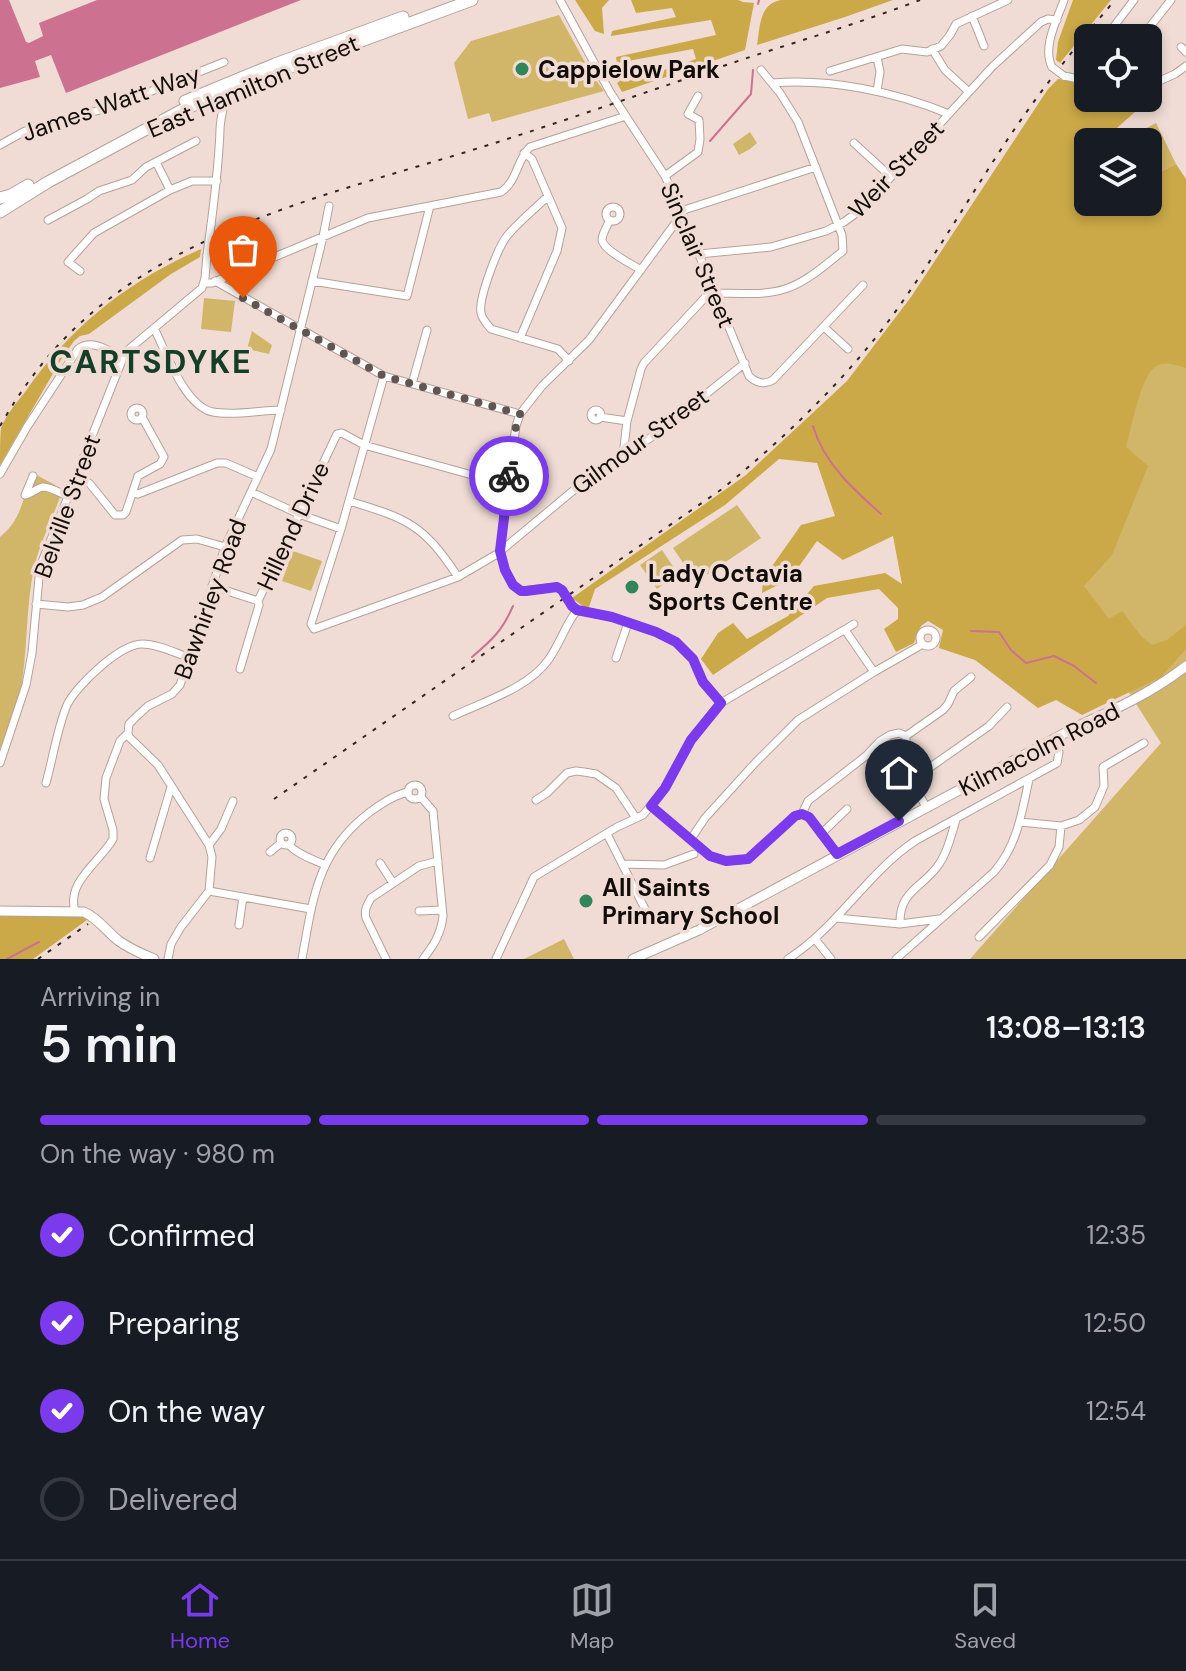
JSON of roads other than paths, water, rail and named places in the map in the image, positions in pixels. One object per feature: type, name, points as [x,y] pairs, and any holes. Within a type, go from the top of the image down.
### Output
[{"type":"highway","name":"East Hamilton Street","points":[[426,12],[449,0]]},
{"type":"highway","name":"East Hamilton Street","points":[[0,198],[11,195],[171,108],[426,12],[472,0]]},
{"type":"highway","name":"East Hamilton Street","points":[[0,212],[32,191],[224,88]]},
{"type":"main road","name":"Kilmacolm Road","points":[[633,959],[699,930],[1050,741],[1137,698],[1186,666]]},
{"type":"main road","points":[[0,911],[75,911],[90,915],[131,950],[154,959]]},
{"type":"street","name":"Sinclair Street","points":[[560,0],[610,92],[665,176],[745,363]]},
{"type":"street","points":[[830,71],[839,64],[902,49],[927,52],[941,46],[956,24],[1008,0]]},
{"type":"street","points":[[1064,0],[1048,48],[1049,63],[1064,76],[1074,78]]},
{"type":"street","points":[[1116,24],[1134,0]]},
{"type":"street","points":[[1152,24],[1171,0]]},
{"type":"street","points":[[972,16],[984,46]]},
{"type":"street","name":"Weir Street","points":[[699,254],[771,247],[837,226],[855,214],[1004,56],[1041,22],[1057,20]]},
{"type":"street","points":[[932,49],[945,70],[969,92]]},
{"type":"street","points":[[877,57],[880,72],[877,91]]},
{"type":"street","name":"James Watt Way","points":[[0,145],[25,131],[114,106],[224,62]]},
{"type":"street","points":[[1162,80],[1186,66]]},
{"type":"street","points":[[623,456],[627,421],[644,363],[714,291],[757,294],[785,289],[818,272],[843,251],[842,235],[798,122],[761,70]]},
{"type":"street","points":[[772,83],[810,82],[877,91],[949,114]]},
{"type":"street","points":[[224,88],[217,181],[204,284],[374,216],[505,190],[524,153],[532,146],[626,116]]},
{"type":"street","points":[[665,176],[698,152],[699,120],[688,114],[698,96]]},
{"type":"street","points":[[205,100],[215,104],[221,116]]},
{"type":"street","points":[[48,220],[99,191],[132,180],[146,167],[196,141]]},
{"type":"street","points":[[854,143],[891,177]]},
{"type":"street","points":[[520,338],[557,251],[562,228],[532,159],[524,153]]},
{"type":"street","points":[[156,162],[170,190]]},
{"type":"street","points":[[721,703],[703,682],[693,659],[676,642],[656,632],[577,610],[557,587],[521,591],[513,585],[500,551],[516,426],[520,414],[542,386],[589,340],[682,212],[816,167]]},
{"type":"street","points":[[80,271],[68,262],[94,233],[170,190],[192,181],[217,181]]},
{"type":"street","points":[[548,196],[502,242],[481,299],[480,311],[491,329],[558,349],[569,361]]},
{"type":"street","name":"Bawhirley Road","points":[[75,911],[72,902],[76,886],[113,839],[104,799],[106,778],[120,741],[136,717],[148,706],[172,694],[180,685],[225,547],[271,449],[329,206]]},
{"type":"street","points":[[312,281],[407,296],[430,206]]},
{"type":"street","points":[[610,220],[602,237],[603,242],[612,252],[641,270]]},
{"type":"street","points":[[215,281],[384,376],[520,414]]},
{"type":"street","name":"Belville Street","points":[[0,763],[26,685],[40,567],[123,358],[128,350],[204,284]]},
{"type":"street","points":[[745,363],[746,372],[752,380],[768,383],[863,285]]},
{"type":"street","points":[[824,327],[848,349]]},
{"type":"street","points":[[154,328],[188,397],[202,409],[226,413],[281,410]]},
{"type":"street","points":[[412,384],[427,330]]},
{"type":"street","points":[[0,474],[78,349],[91,344],[123,358]]},
{"type":"street","name":"Gilmour Street","points":[[341,529],[311,624],[314,629],[458,577],[500,551],[587,478],[656,434],[745,363]]},
{"type":"street","points":[[251,492],[341,529],[384,376]]},
{"type":"street","points":[[77,475],[90,484],[111,512],[123,515],[138,476],[160,464],[164,457],[142,417]]},
{"type":"street","points":[[600,417],[627,421]]},
{"type":"street","name":"Hillend Drive","points":[[212,586],[258,601],[335,437],[342,433],[364,445]]},
{"type":"street","points":[[364,445],[508,485]]},
{"type":"street","points":[[133,493],[138,494],[217,463],[226,463],[258,477]]},
{"type":"street","points":[[33,476],[25,495],[29,496],[45,487],[69,497]]},
{"type":"street","points":[[349,501],[389,513],[419,530],[441,551],[458,577]]},
{"type":"street","points":[[36,604],[68,607],[102,597],[182,540],[197,539],[225,547]]},
{"type":"street","points":[[240,669],[248,657],[258,601]]},
{"type":"street","points":[[453,716],[531,677],[547,662],[577,610]]},
{"type":"street","points":[[616,658],[628,623]]},
{"type":"street","points":[[496,959],[534,877],[643,815],[665,788],[691,740],[721,703],[854,624]]},
{"type":"street","points":[[845,630],[874,672]]},
{"type":"street","points":[[46,783],[69,701],[98,669],[118,653],[142,644],[190,658]]},
{"type":"street","points":[[691,839],[705,818],[798,720],[923,644]]},
{"type":"street","points":[[906,736],[943,710],[954,691],[971,677]]},
{"type":"street","points":[[912,780],[989,726],[1007,707]]},
{"type":"street","points":[[128,733],[158,765],[209,845],[212,857],[209,891],[181,927],[171,944],[168,959]]},
{"type":"street","points":[[802,814],[808,801],[867,755],[880,741],[899,733],[906,736]]},
{"type":"street","points":[[906,736],[906,766],[926,807]]},
{"type":"street","points":[[788,959],[837,918],[896,854],[1057,763],[1059,752],[1050,741]]},
{"type":"street","points":[[1020,822],[1061,826],[1079,820],[1095,807],[1104,786],[1103,767],[1144,743]]},
{"type":"street","points":[[536,800],[567,773],[596,774],[616,788],[636,818]]},
{"type":"street","points":[[896,959],[1006,859],[1020,822],[1029,779]]},
{"type":"street","points":[[150,858],[171,787]]},
{"type":"street","points":[[302,959],[315,889],[340,840],[380,804],[408,792],[412,798],[421,797],[433,811],[438,861],[441,930],[423,959]]},
{"type":"street","points":[[209,845],[221,829],[233,801]]},
{"type":"street","points":[[651,806],[710,856],[718,859],[748,859],[795,816],[802,814],[809,817],[837,854]]},
{"type":"street","points":[[821,834],[847,809]]},
{"type":"street","points":[[900,924],[900,913],[907,896],[937,868],[949,846],[956,820]]},
{"type":"street","points":[[979,937],[1050,865],[1059,847],[1061,826]]},
{"type":"street","points":[[607,834],[647,913]]},
{"type":"street","points":[[270,852],[285,844],[325,865]]},
{"type":"street","points":[[622,864],[664,865],[694,854]]},
{"type":"street","points":[[386,959],[365,911],[371,898],[419,866],[438,861]]},
{"type":"street","points":[[380,863],[393,883]]},
{"type":"street","points":[[209,891],[311,909]]},
{"type":"street","points":[[239,925],[243,897]]},
{"type":"street","points":[[419,911],[442,910]]},
{"type":"street","points":[[837,918],[900,924],[941,919]]},
{"type":"street","points":[[815,939],[831,959]]},
{"type":"waterway","points":[[758,4],[759,0]]},
{"type":"waterway","points":[[710,141],[751,94],[753,70]]},
{"type":"waterway","points":[[813,426],[832,463],[881,514]]},
{"type":"waterway","points":[[472,657],[496,634],[513,606]]},
{"type":"waterway","points":[[971,631],[999,632],[1011,650],[1026,663],[1054,656],[1074,666],[1096,683]]},
{"type":"waterway","points":[[7,959],[39,942]]},
{"type":"railway","points":[[0,426],[33,375],[73,330],[118,293],[167,261],[219,235],[331,193],[532,131],[920,0]]},
{"type":"railway","points":[[274,799],[722,489],[766,452],[828,392],[884,327],[1018,124],[1115,0]]},
{"type":"railway","points":[[38,959],[88,924]]},
{"type":"place","name":"Cappielow Park","points":[[522,69]]},
{"type":"place","name":"Lady Octavia Sports Centre","points":[[632,587]]},
{"type":"place","name":"All Saints Primary School","points":[[586,901]]},
{"type":"district","name":"CARTSDYKE","points":[[151,362]]}]
